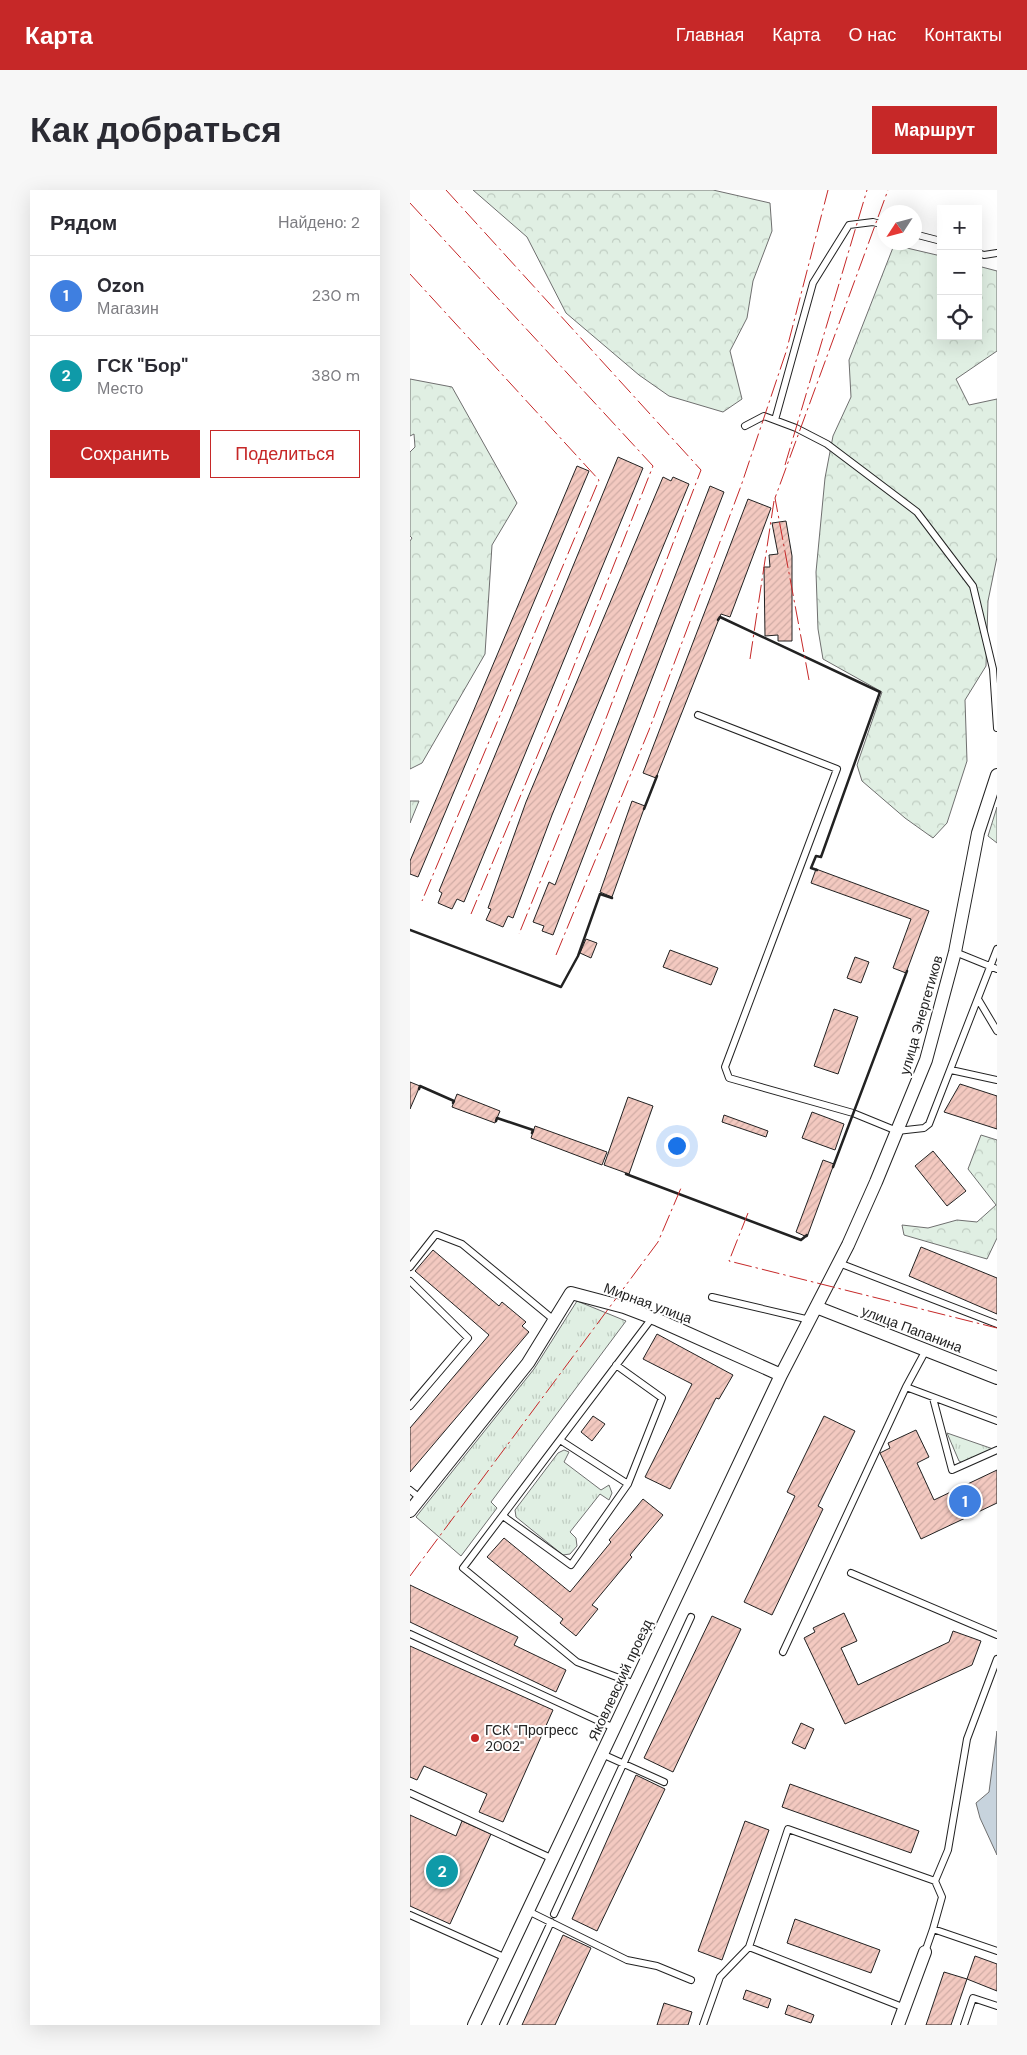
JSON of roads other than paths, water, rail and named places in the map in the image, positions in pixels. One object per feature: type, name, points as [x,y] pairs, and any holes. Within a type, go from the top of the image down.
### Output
[{"type":"street","name":"улица Энергетиков","points":[[816,1307],[839,1262],[926,1060],[955,952],[978,834],[997,775]]},
{"type":"street","name":"Мирная улица","points":[[410,1510],[415,1494],[528,1363],[571,1293],[624,1307],[780,1375]]},
{"type":"street","points":[[780,1375],[816,1307]]},
{"type":"street","name":"улица Папанина","points":[[816,1307],[997,1378]]},
{"type":"street","name":"Яковлевский проезд","points":[[474,2025],[780,1375]]},
{"type":"street","points":[[898,2025],[925,1952]]},
{"type":"lane","points":[[775,420],[813,283],[848,225],[877,223]]},
{"type":"lane","points":[[922,236],[937,240]]},
{"type":"lane","points":[[982,254],[997,253]]},
{"type":"lane","points":[[745,426],[764,416],[827,444],[917,512],[973,586],[994,669],[997,728]]},
{"type":"lane","points":[[698,715],[837,769],[725,1066],[729,1078],[853,1113],[897,1131],[927,1127],[997,949]]},
{"type":"lane","points":[[955,952],[997,969]]},
{"type":"lane","points":[[978,999],[997,1031]]},
{"type":"lane","points":[[951,1070],[997,1080]]},
{"type":"lane","points":[[410,1267],[436,1234],[462,1244],[554,1320]]},
{"type":"lane","points":[[839,1262],[997,1324]]},
{"type":"lane","points":[[410,1281],[468,1338],[410,1406]]},
{"type":"lane","points":[[712,1297],[810,1320]]},
{"type":"lane","points":[[635,1684],[577,1662],[463,1568],[652,1318]]},
{"type":"lane","points":[[783,1652],[906,1388],[926,1350]]},
{"type":"lane","points":[[503,1516],[571,1565],[628,1484],[662,1398],[616,1365]]},
{"type":"lane","points":[[906,1388],[997,1421]]},
{"type":"lane","points":[[933,1398],[952,1470],[997,1450]]},
{"type":"lane","points":[[560,1440],[628,1484]]},
{"type":"lane","points":[[851,1574],[997,1635]]},
{"type":"lane","points":[[554,1914],[622,1763],[691,1617]]},
{"type":"lane","points":[[410,1634],[614,1728]]},
{"type":"lane","points":[[925,1952],[942,1897],[935,1881],[948,1850],[967,1739],[997,1659]]},
{"type":"lane","points":[[602,1754],[664,1782]]},
{"type":"lane","points":[[410,1793],[553,1859]]},
{"type":"lane","points":[[703,2025],[720,1977],[749,1947],[788,1829],[935,1881]]},
{"type":"lane","points":[[528,1911],[627,1960],[657,1966],[691,1980]]},
{"type":"lane","points":[[410,1915],[506,1958]]},
{"type":"lane","points":[[503,2025],[551,1922]]},
{"type":"lane","points":[[933,1930],[997,1951]]},
{"type":"lane","points":[[749,1947],[905,2008]]},
{"type":"lane","points":[[964,2025],[973,1998],[997,2006]]},
{"type":"place","name":"Ozon","points":[[965,1501]]},
{"type":"place","name":"ГСК \"Прогресс 2002\"","points":[[475,1738]]},
{"type":"place","name":"ГСК \"Бор\"","points":[[442,1871]]}]
